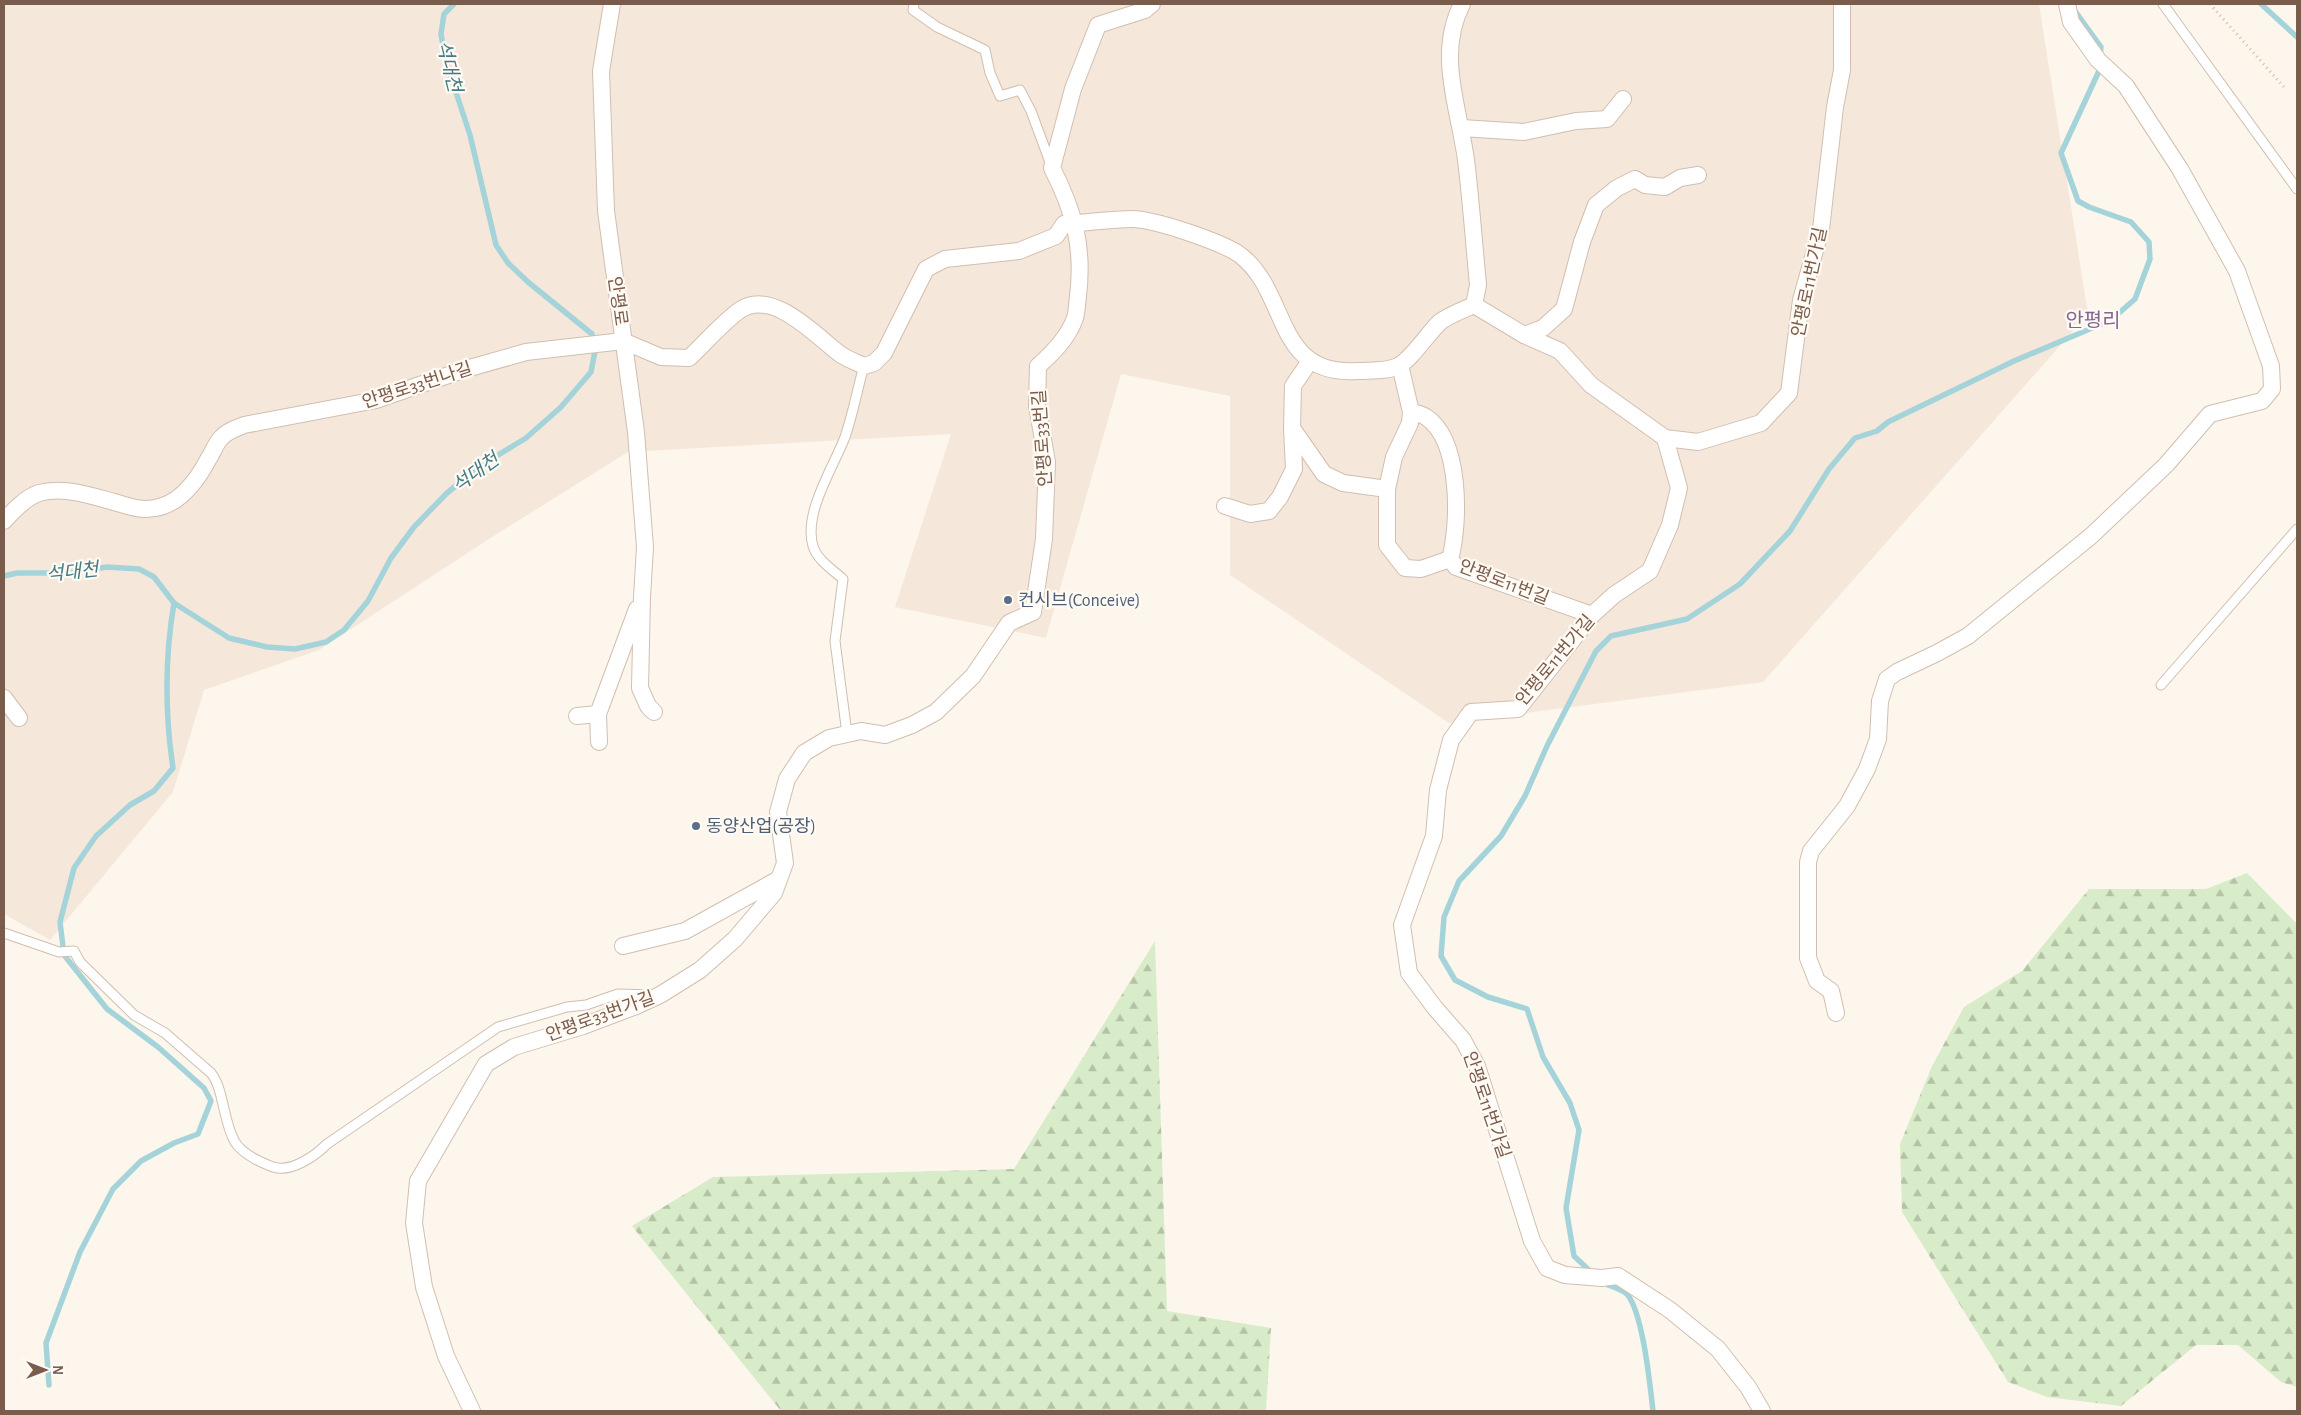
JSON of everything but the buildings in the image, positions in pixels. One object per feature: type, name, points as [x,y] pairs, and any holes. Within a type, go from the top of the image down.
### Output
[{"type":"street","name":"안평로","points":[[612,4],[601,81],[606,211],[636,432],[645,547],[640,688],[648,706],[654,712]]},
{"type":"street","points":[[1462,4],[1452,28],[1449,50],[1449,73],[1462,128],[1470,190],[1478,285],[1474,305]]},
{"type":"street","name":"안평로11번가길","points":[[1762,1411],[1748,1387],[1718,1349],[1670,1310],[1618,1276],[1565,1275],[1547,1268],[1532,1241],[1477,1066],[1463,1040],[1409,974],[1402,926],[1434,836],[1438,790],[1451,740],[1471,712],[1518,709],[1592,615],[1614,594],[1650,571],[1670,525],[1679,488],[1665,438],[1698,442],[1761,423],[1789,393],[1801,300],[1821,229],[1835,107],[1842,70],[1842,4]]},
{"type":"street","points":[[1836,1013],[1831,991],[1817,981],[1808,958],[1806,941],[1808,862],[1811,851],[1848,806],[1867,769],[1878,739],[1880,701],[1887,679],[1968,636],[2091,536],[2166,465],[2210,414],[2262,401],[2272,389],[2271,366],[2237,271],[2180,169],[2126,86],[2102,64],[2070,22],[2067,4]]},
{"type":"street","points":[[1052,168],[1073,89],[1098,25],[1148,7]]},
{"type":"street","points":[[1462,128],[1524,132],[1576,121],[1607,119],[1623,99]]},
{"type":"street","name":"안평로33번길","points":[[1033,612],[1044,539],[1047,462],[1037,406],[1038,366],[1059,347],[1075,318],[1081,269],[1075,223],[1068,199],[1052,168]]},
{"type":"street","points":[[1524,335],[1543,328],[1564,309],[1582,242],[1596,205],[1617,188],[1635,179],[1645,185],[1665,187],[1680,178],[1698,176]]},
{"type":"street","points":[[864,366],[874,362],[884,353],[926,269],[946,259],[1019,251],[1056,236],[1064,224],[1134,219],[1153,222],[1214,242],[1239,254],[1256,271],[1294,346],[1318,367],[1346,372],[1387,369],[1400,365],[1441,321],[1474,305]]},
{"type":"street","name":"안평로33번나길","points":[[4,521],[28,499],[39,493],[69,492],[88,495],[140,510],[157,508],[172,502],[188,490],[202,472],[220,439],[230,431],[244,425],[376,400],[466,369],[526,352],[623,341],[661,357],[689,358],[741,310],[754,305],[769,305],[807,326],[841,355],[864,366]]},
{"type":"street","points":[[1474,305],[1524,335],[1560,351],[1591,385],[1665,438]]},
{"type":"street","points":[[1225,506],[1250,514],[1269,510],[1280,497],[1294,469],[1292,428],[1293,386],[1310,361]]},
{"type":"street","points":[[1400,365],[1411,412],[1410,423],[1394,457],[1386,489],[1388,545],[1406,568],[1421,569],[1450,559]]},
{"type":"street","name":"안평로11번길","points":[[1411,412],[1425,416],[1440,432],[1453,465],[1454,544],[1450,559],[1456,567],[1592,615]]},
{"type":"street","points":[[1292,428],[1324,474],[1343,483],[1364,488],[1386,489]]},
{"type":"street","points":[[599,742],[598,714],[642,597]]},
{"type":"street","name":"안평로33번가길","points":[[472,1411],[446,1356],[424,1287],[414,1223],[418,1181],[486,1064],[514,1047],[583,1026],[660,995],[700,970],[735,939],[774,893],[785,864],[778,812],[787,779],[804,754],[828,738],[860,730],[885,735],[912,725],[936,712],[974,676],[1009,623],[1033,612]]},
{"type":"street","points":[[4,698],[20,718]]},
{"type":"street","points":[[576,716],[598,714]]},
{"type":"street","points":[[623,946],[685,931],[779,879]]},
{"type":"lane","points":[[914,4],[913,10],[937,27],[985,50],[990,73],[1000,96],[1020,90],[1031,111],[1052,168]]},
{"type":"lane","points":[[2163,4],[2297,189]]},
{"type":"lane","points":[[847,734],[835,642],[843,579],[817,555],[812,544],[812,527],[817,500],[845,436],[864,366]]},
{"type":"lane","points":[[2161,685],[2297,529]]},
{"type":"lane","points":[[4,933],[59,952],[74,951],[80,962],[134,1015],[165,1033],[211,1073],[216,1080],[222,1108],[235,1143],[249,1156],[274,1168],[302,1163],[317,1154],[327,1144],[498,1027],[567,1007],[586,1005],[618,994],[660,995]]},
{"type":"path","points":[[2210,4],[2284,87]]},
{"type":"shaded area","points":[[4,4],[2039,4],[2088,314],[1763,682],[1449,723],[1230,575],[1230,396],[1121,374],[1046,638],[895,607],[951,434],[628,452],[489,539],[319,650],[204,690],[173,792],[50,940],[4,914]]},
{"type":"green space","points":[[2247,873],[2297,924],[2297,1387],[2281,1382],[2238,1345],[2196,1345],[2121,1406],[2047,1397],[2008,1382],[1902,1212],[1900,1144],[1932,1066],[1964,1007],[2022,971],[2089,889],[2206,889]]},
{"type":"green space","points":[[1155,941],[1167,1311],[1271,1328],[1266,1411],[781,1411],[632,1226],[713,1177],[1014,1169]]},
{"type":"waterway","name":"석대천","points":[[4,576],[17,573],[69,573],[107,567],[139,569],[154,577],[174,603],[229,638],[267,647],[295,649],[326,642],[344,630],[368,601],[391,558],[414,527],[447,493],[480,466],[526,438],[561,407],[591,372],[595,351],[592,334],[528,282],[508,263],[496,245],[470,135],[446,62],[441,34],[444,14],[454,4]]},
{"type":"waterway","points":[[2261,4],[2297,37]]},
{"type":"waterway","points":[[2075,11],[2101,47],[2100,56]]},
{"type":"waterway","points":[[1592,1273],[1574,1256],[1566,1208],[1579,1130],[1570,1103],[1543,1057],[1527,1009],[1488,997],[1455,980],[1441,956],[1444,917],[1459,881],[1501,836],[1525,796],[1547,746],[1596,651],[1611,636],[1687,619],[1740,584],[1790,531],[1829,469],[1855,438],[1877,431],[1888,422],[2014,361],[2111,320],[2135,299],[2150,259],[2149,242],[2131,222],[2089,207],[2078,201],[2061,153],[2099,71],[2100,65]]},
{"type":"waterway","points":[[49,1385],[46,1343],[80,1252],[113,1189],[141,1161],[174,1143],[198,1134],[211,1101],[204,1088],[158,1047],[107,1009],[64,955],[60,922],[74,868],[96,836],[130,805],[154,791],[173,768],[170,748],[167,685],[174,603]]},
{"type":"waterway","points":[[1602,1282],[1625,1292],[1633,1303],[1645,1350],[1653,1411]]},
{"type":"place","name":"컨시브(Conceive)","points":[[1008,600]]},
{"type":"place","name":"동양산업(공장)","points":[[696,826]]},
{"type":"district","name":"안평리","points":[[2093,320]]}]
